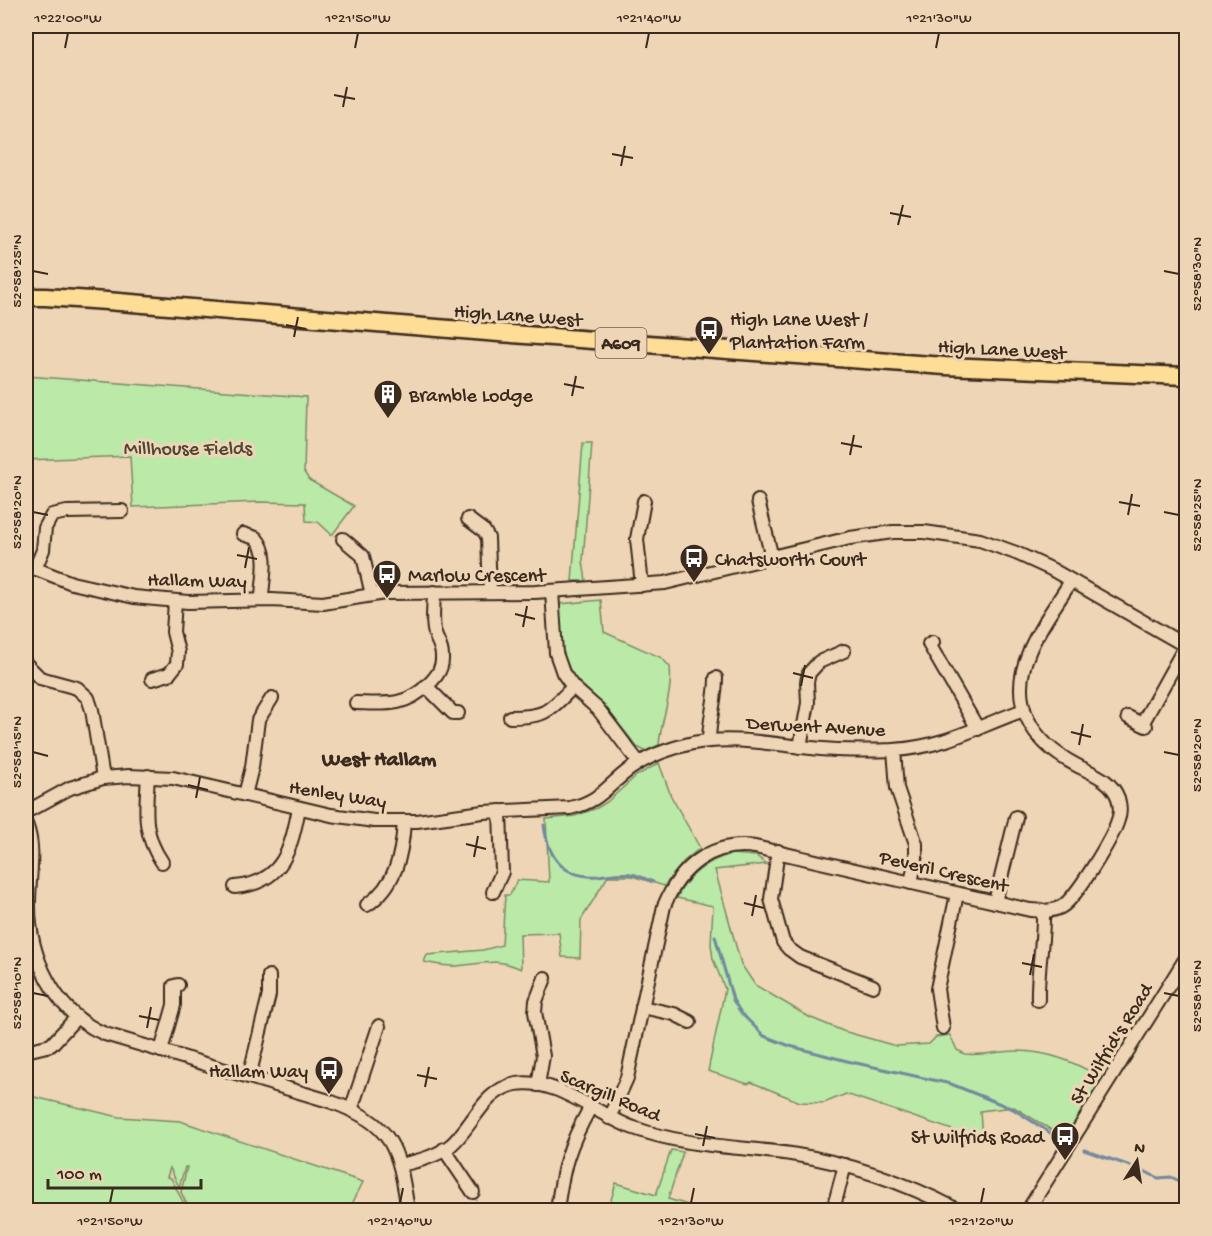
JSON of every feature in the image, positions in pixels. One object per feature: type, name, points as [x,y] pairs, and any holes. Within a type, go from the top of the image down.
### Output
[{"type":"main road","name":"High Lane West","points":[[26,297],[107,301],[945,366],[1186,376]]},
{"type":"street","points":[[642,585],[637,539],[644,501]]},
{"type":"street","points":[[758,501],[758,524],[772,558]]},
{"type":"street","points":[[30,567],[43,550],[45,528],[50,512],[122,511]]},
{"type":"street","points":[[468,519],[483,525],[490,543],[490,592]]},
{"type":"street","points":[[251,532],[261,544],[266,555],[262,600]]},
{"type":"street","name":"Hallam Way","points":[[30,567],[72,583],[120,594],[175,601],[330,602],[372,595],[552,591],[642,585],[674,581],[850,538],[893,532],[934,533],[994,545],[1032,560],[1186,645]]},
{"type":"street","points":[[343,538],[363,556],[372,595]]},
{"type":"street","points":[[1038,1001],[1037,979],[1043,927],[1042,911],[1062,907],[1075,895],[1116,826],[1120,807],[1113,788],[1104,780],[1058,755],[1045,745],[1032,728],[1024,710],[1021,684],[1027,657],[1071,581]]},
{"type":"street","points":[[552,591],[556,653],[563,673],[573,687],[593,703],[639,763]]},
{"type":"street","points":[[356,703],[390,704],[404,701],[418,694],[441,668],[443,658],[435,633],[434,592]]},
{"type":"street","points":[[152,679],[177,672],[178,652],[173,632],[175,601]]},
{"type":"street","points":[[933,642],[929,644],[978,729]]},
{"type":"street","points":[[1128,717],[1144,725],[1186,645]]},
{"type":"street","points":[[800,747],[808,704],[809,673],[819,662],[844,651]]},
{"type":"street","points":[[26,664],[40,678],[84,686],[92,710],[102,778]]},
{"type":"street","points":[[709,741],[716,678]]},
{"type":"street","points":[[426,686],[453,713],[458,714]]},
{"type":"street","points":[[510,717],[531,717],[542,714],[551,709],[573,687]]},
{"type":"street","points":[[245,795],[252,767],[258,720],[265,701]]},
{"type":"street","name":"Derwent Avenue","points":[[639,763],[676,747],[709,741],[746,740],[837,750],[894,750],[933,744],[965,735],[1024,710]]},
{"type":"street","points":[[894,750],[897,788],[917,850],[911,882]]},
{"type":"street","name":"Henley Way","points":[[26,812],[70,788],[102,778],[148,776],[173,778],[299,808],[354,818],[404,822],[500,811],[581,806],[603,794],[639,763]]},
{"type":"street","points":[[148,776],[147,825],[156,857]]},
{"type":"street","points":[[241,889],[266,877],[282,863],[291,846],[299,808]]},
{"type":"street","points":[[499,887],[502,863],[500,811]]},
{"type":"street","points":[[995,902],[1008,830],[1016,817]]},
{"type":"street","points":[[375,903],[397,868],[403,844],[404,822]]},
{"type":"street","points":[[26,824],[32,848],[28,907],[29,938],[50,986],[76,1018],[94,1030],[105,1034],[329,1101],[368,1119],[383,1132],[394,1147],[400,1165],[408,1210]]},
{"type":"street","name":"Peveril Crescent","points":[[609,1118],[627,1078],[663,906],[669,893],[683,875],[700,859],[721,848],[746,846],[778,851],[957,894],[1042,911]]},
{"type":"street","points":[[778,851],[771,899],[783,942],[800,957],[854,985],[873,986]]},
{"type":"street","points":[[943,1028],[945,1009],[937,989],[957,894]]},
{"type":"street","name":"St Wilfrid's Road","points":[[1028,1210],[1186,958]]},
{"type":"street","points":[[249,1077],[275,995],[269,976]]},
{"type":"street","points":[[538,1085],[543,1056],[535,1019],[533,995],[545,978]]},
{"type":"street","points":[[160,1051],[174,1005],[174,986],[178,986]]},
{"type":"street","points":[[642,1007],[693,1021],[689,1036]]},
{"type":"street","points":[[26,1051],[51,1045],[76,1018]]},
{"type":"street","points":[[351,1110],[369,1040],[379,1026]]},
{"type":"street","name":"Scargill Road","points":[[400,1165],[421,1160],[444,1149],[456,1140],[483,1104],[495,1093],[517,1084],[538,1085],[567,1095],[633,1128],[679,1141],[784,1153],[845,1165],[897,1182],[958,1210]]},
{"type":"street","points":[[557,1210],[566,1160],[575,1134],[590,1108]]},
{"type":"street","points":[[444,1149],[460,1183],[473,1192]]},
{"type":"street","points":[[833,1210],[845,1165]]},
{"type":"green space","name":"Millhouse Fields","points":[[26,376],[306,397],[304,472],[309,480],[354,506],[332,535],[318,522],[306,521],[305,503],[260,502],[133,507],[130,456],[26,460]]},
{"type":"green space","points":[[583,443],[592,443],[583,561],[586,581],[572,581]]},
{"type":"green space","points":[[601,600],[604,632],[662,658],[670,667],[670,687],[659,745],[645,751],[637,747],[605,706],[573,677],[562,652],[559,604]]},
{"type":"green space","points":[[659,763],[671,796],[700,848],[684,861],[664,886],[632,876],[608,876],[581,920],[580,958],[562,957],[559,933],[520,934],[521,969],[496,962],[453,966],[424,962],[427,955],[483,950],[502,945],[505,895],[510,895],[517,880],[549,882],[546,819],[575,816],[597,808],[636,776]]},
{"type":"green space","points":[[732,854],[756,856],[767,864],[715,870],[741,964],[755,985],[809,1017],[843,1031],[896,1046],[929,1044],[936,1037],[950,1035],[957,1050],[965,1054],[1016,1051],[1040,1053],[1073,1063],[1105,1079],[1066,1139],[1014,1107],[980,1111],[982,1140],[846,1094],[824,1103],[800,1102],[751,1082],[748,1084],[708,1071],[725,989],[713,959],[711,944],[713,906],[677,898],[686,883],[707,864]]},
{"type":"green space","points":[[26,1095],[119,1117],[180,1121],[363,1182],[349,1210],[206,1210],[186,1203],[181,1192],[187,1167],[185,1167],[179,1187],[170,1168],[167,1177],[171,1178],[185,1206],[183,1210],[26,1210]]},
{"type":"green space","points":[[671,1150],[683,1152],[668,1199],[705,1210],[608,1210],[616,1183],[656,1195]]},
{"type":"waterway","points":[[544,825],[553,856],[566,869],[586,876],[631,874],[653,882]]},
{"type":"waterway","points":[[715,936],[733,1000],[741,1013],[764,1036],[790,1046],[847,1061],[951,1084],[1013,1109],[1052,1134]]},
{"type":"waterway","points":[[1084,1150],[1142,1170],[1158,1178],[1171,1177],[1186,1184]]},
{"type":"place","name":"High Lane West / Plantation Farm","points":[[709,356]]},
{"type":"place","name":"Bramble Lodge","points":[[388,420]]},
{"type":"place","name":"Chatsworth Court","points":[[694,584]]},
{"type":"place","name":"Marlow Crescent","points":[[387,600]]},
{"type":"place","name":"Hallam Way","points":[[329,1096]]},
{"type":"place","name":"St Wilfrids Road","points":[[1065,1162]]},
{"type":"district","name":"West Hallam","points":[[379,757]]}]
